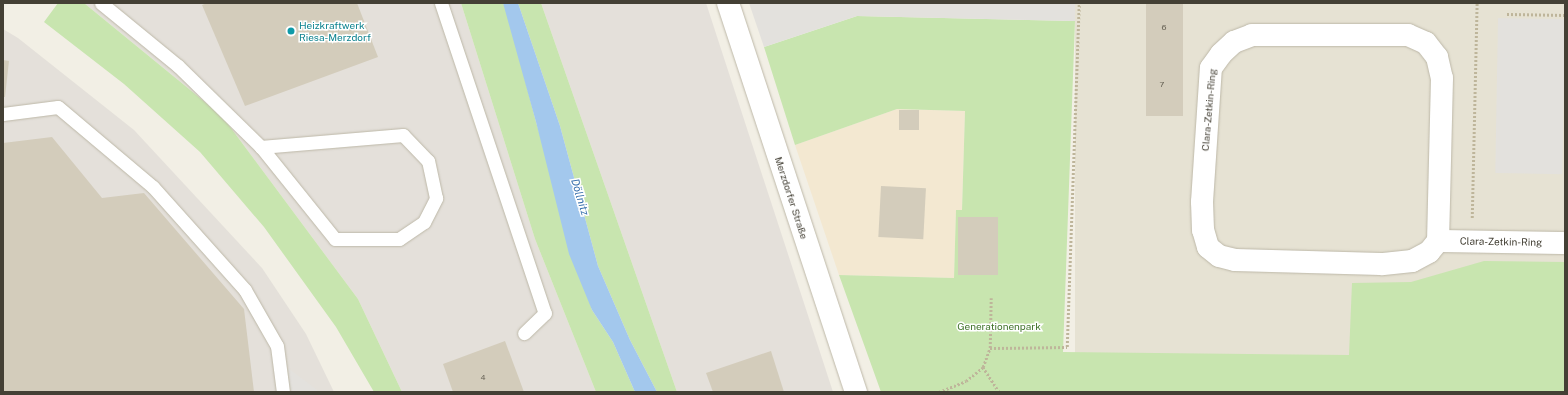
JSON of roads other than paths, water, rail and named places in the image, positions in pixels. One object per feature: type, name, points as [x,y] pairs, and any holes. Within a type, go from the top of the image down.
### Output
[{"type":"street","name":"Merzdorfer Straße","points":[[728,3],[856,392]]},
{"type":"street","name":"Clara-Zetkin-Ring","points":[[1252,35],[1408,35],[1426,43],[1437,57],[1442,78],[1438,241],[1429,252],[1412,261],[1380,264],[1235,260],[1219,256],[1208,247],[1203,230],[1202,202],[1211,68],[1220,54],[1234,42],[1252,35]]},
{"type":"street","name":"Clara-Zetkin-Ring","points":[[1438,241],[1565,243]]},
{"type":"lane","points":[[101,3],[178,66],[262,147],[335,239],[399,239],[424,222],[436,198],[428,161],[403,135],[262,147]]},
{"type":"lane","points":[[441,3],[545,314],[524,332]]},
{"type":"lane","points":[[3,114],[58,107],[153,187],[245,290],[277,346],[283,392]]},
{"type":"water","points":[[503,3],[518,3],[560,126],[598,266],[630,340],[657,392],[635,392],[613,342],[592,310],[569,254],[536,122]]},
{"type":"place","name":"Heizkraftwerk Riesa-Merzdorf","points":[[291,31]]},
{"type":"water label","name":"Döllnitz","points":[[580,197]]},
{"type":"park label","name":"Generationenpark","points":[[999,327]]}]
